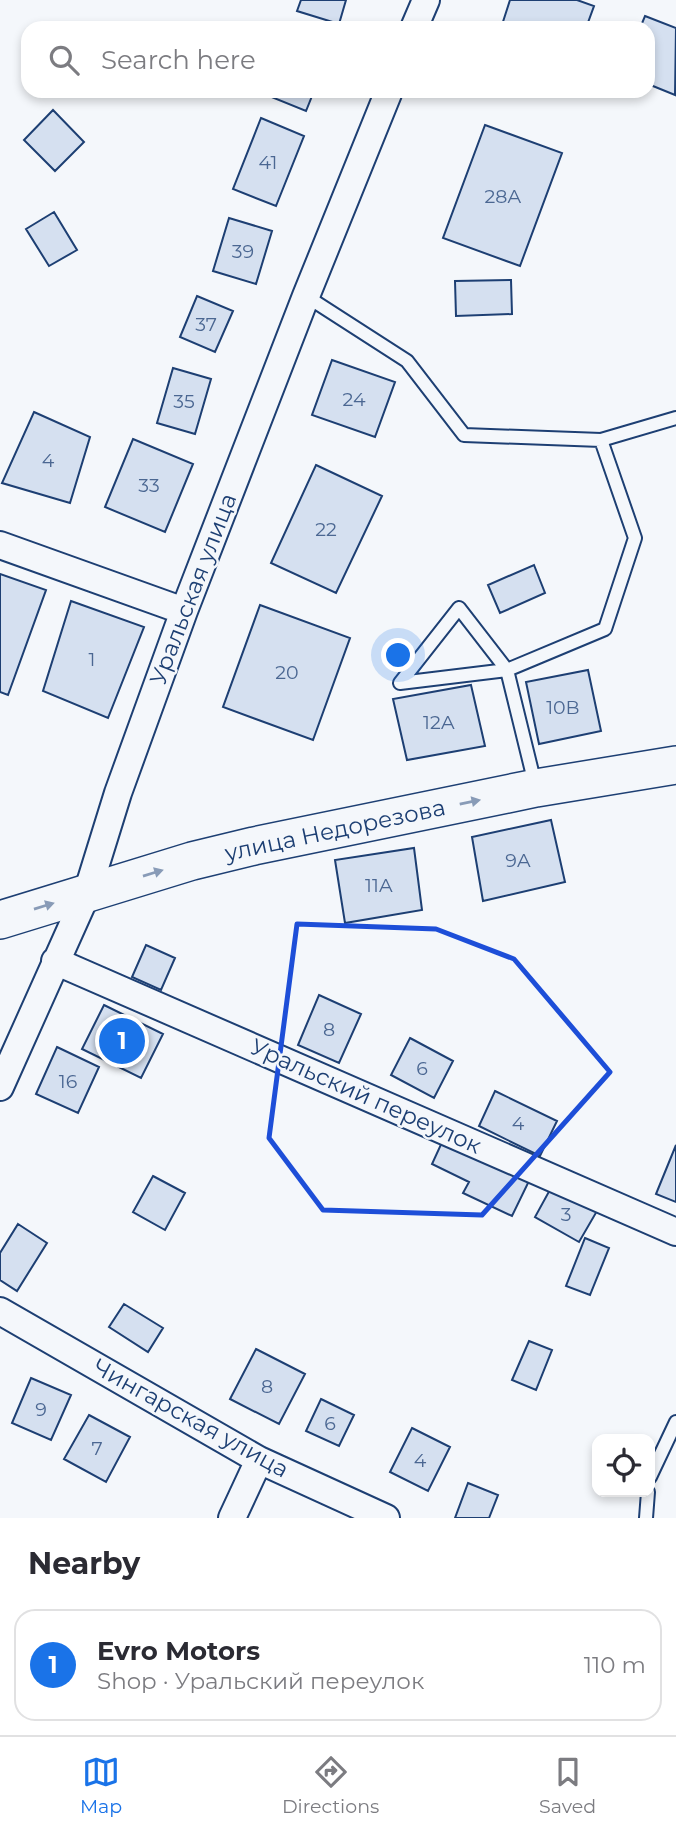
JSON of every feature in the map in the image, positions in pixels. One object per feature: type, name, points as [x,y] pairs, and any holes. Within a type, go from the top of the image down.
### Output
[{"type":"street","points":[[417,21],[426,0]]},
{"type":"street","name":"Уральская улица","points":[[0,1087],[87,892],[118,793],[184,611],[386,98]]},
{"type":"street","points":[[0,545],[184,611]]},
{"type":"street","name":"улица Недорезова","points":[[0,920],[192,860],[536,788],[676,765]]},
{"type":"street","name":"Уральский переулок","points":[[55,961],[676,1232]]},
{"type":"street","name":"Чингарская улица","points":[[0,1311],[259,1460],[386,1518]]},
{"type":"street","points":[[232,1518],[259,1460]]},
{"type":"lane","points":[[306,296],[407,362],[464,435],[601,440],[676,418]]},
{"type":"lane","points":[[536,788],[507,670],[459,608],[400,683],[507,670],[605,629],[635,538],[601,440]]},
{"type":"lane","points":[[655,1466],[676,1422]]},
{"type":"lane","points":[[646,1518],[648,1497]]},
{"type":"highlighted area","points":[[297,924],[436,929],[514,959],[610,1072],[482,1215],[323,1210],[269,1138]]},
{"type":"building","points":[[301,0],[346,0],[340,21],[329,21],[297,11]]},
{"type":"building","points":[[510,0],[577,0],[594,6],[589,21],[503,21]]},
{"type":"building","points":[[645,16],[676,28],[675,95],[655,87],[655,21],[643,21]]},
{"type":"building","points":[[274,98],[311,98],[306,111]]},
{"type":"building","points":[[53,110],[84,142],[55,171],[24,140]]},
{"type":"building","points":[[261,118],[304,136],[276,206],[233,189]]},
{"type":"building","points":[[485,125],[562,153],[520,266],[443,238]]},
{"type":"building","points":[[54,212],[77,250],[49,266],[26,229]]},
{"type":"building","points":[[229,218],[272,231],[256,284],[213,271]]},
{"type":"building","points":[[511,280],[512,314],[456,316],[455,281]]},
{"type":"building","points":[[197,296],[233,311],[215,352],[180,337]]},
{"type":"building","points":[[332,360],[395,382],[375,437],[312,415]]},
{"type":"building","points":[[173,368],[211,379],[195,434],[157,423]]},
{"type":"building","points":[[34,412],[90,437],[70,503],[2,483]]},
{"type":"building","points":[[133,439],[193,464],[165,532],[105,507]]},
{"type":"building","points":[[316,465],[382,496],[336,593],[271,563]]},
{"type":"building","points":[[534,565],[545,593],[500,613],[488,585]]},
{"type":"building","points":[[0,574],[46,590],[8,695],[0,692]]},
{"type":"building","points":[[71,601],[144,627],[108,718],[43,691]]},
{"type":"building","points":[[260,605],[350,638],[313,740],[223,707]]},
{"type":"building","points":[[588,670],[601,731],[539,744],[526,682]]},
{"type":"building","points":[[471,685],[485,746],[407,760],[393,699]]},
{"type":"building","points":[[551,820],[565,882],[483,901],[472,837]]},
{"type":"building","points":[[414,848],[422,910],[345,923],[335,860]]},
{"type":"building","points":[[146,945],[175,958],[161,990],[132,977]]},
{"type":"building","points":[[319,995],[361,1014],[339,1063],[298,1045]]},
{"type":"building","points":[[104,1005],[163,1034],[141,1078],[82,1049]]},
{"type":"building","points":[[410,1038],[453,1061],[434,1098],[391,1075]]},
{"type":"building","points":[[57,1047],[99,1067],[78,1113],[36,1094]]},
{"type":"building","points":[[495,1091],[557,1121],[540,1156],[479,1126]]},
{"type":"building","points":[[443,1140],[529,1181],[512,1216],[463,1193],[469,1182],[432,1164]]},
{"type":"building","points":[[676,1145],[676,1202],[656,1194]]},
{"type":"building","points":[[153,1176],[185,1193],[165,1230],[133,1212]]},
{"type":"building","points":[[552,1186],[597,1211],[579,1242],[535,1217]]},
{"type":"building","points":[[18,1224],[47,1243],[17,1291],[0,1280],[0,1253]]},
{"type":"building","points":[[585,1238],[609,1248],[590,1295],[566,1286]]},
{"type":"building","points":[[124,1304],[163,1328],[148,1352],[109,1327]]},
{"type":"building","points":[[529,1341],[552,1350],[536,1390],[512,1380]]},
{"type":"building","points":[[256,1349],[305,1374],[279,1424],[230,1399]]},
{"type":"building","points":[[31,1378],[71,1395],[51,1440],[12,1423]]},
{"type":"building","points":[[321,1399],[354,1415],[339,1446],[306,1431]]},
{"type":"building","points":[[89,1415],[130,1437],[106,1482],[64,1459]]},
{"type":"building","points":[[412,1428],[450,1447],[428,1491],[390,1472]]},
{"type":"building","points":[[468,1483],[498,1495],[489,1518],[455,1518]]},
{"type":"place","name":"Evro Motors","points":[[122,1041]]}]
